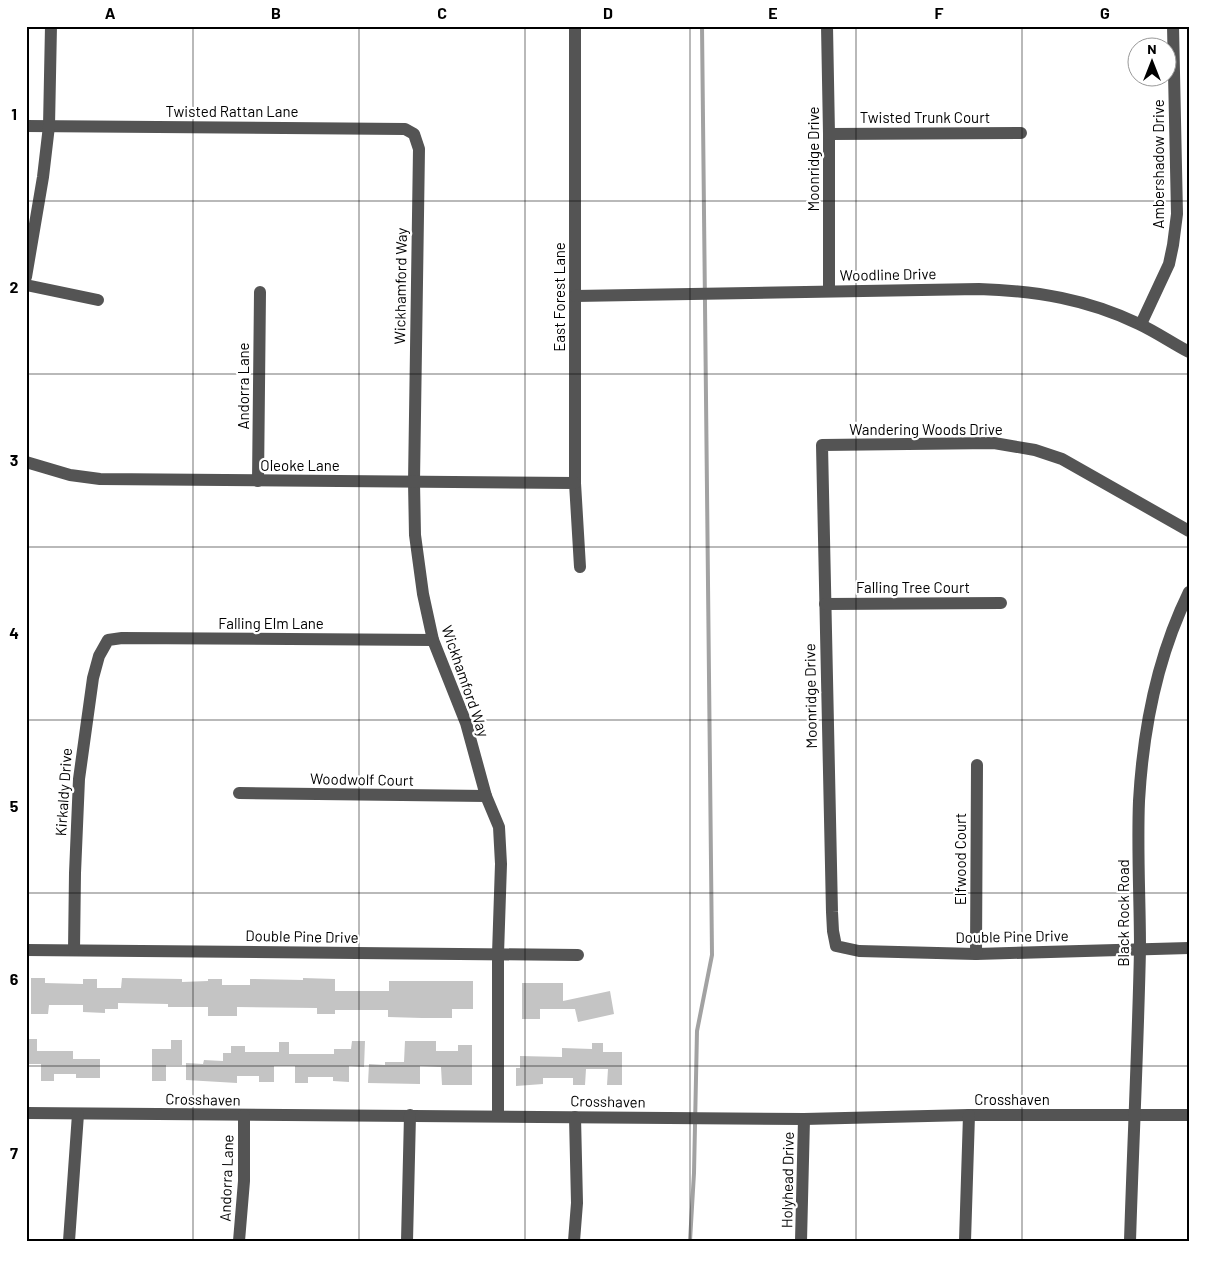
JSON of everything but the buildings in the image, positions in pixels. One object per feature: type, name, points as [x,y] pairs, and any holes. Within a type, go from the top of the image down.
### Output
[{"type":"street","points":[[26,277],[42,186],[49,126],[51,26]]},
{"type":"street","name":"East Forest Lane","points":[[575,26],[576,484],[580,567]]},
{"type":"street","name":"Moonridge Drive","points":[[827,26],[829,291]]},
{"type":"street","name":"Ambershadow Drive","points":[[1140,324],[1168,264],[1174,245],[1177,214],[1173,26]]},
{"type":"street","name":"Twisted Rattan Lane","points":[[26,126],[405,129],[414,134]]},
{"type":"street","name":"Twisted Trunk Court","points":[[829,134],[1021,133]]},
{"type":"street","name":"Wickhamford Way","points":[[414,134],[419,149],[414,482],[415,535],[423,594],[433,640],[466,723],[486,796],[499,827],[501,864],[498,954],[498,1116]]},
{"type":"street","points":[[26,285],[98,300]]},
{"type":"street","name":"Woodline Drive","points":[[576,296],[829,291],[1015,290],[1049,294],[1082,302],[1140,324],[1189,352]]},
{"type":"street","name":"Andorra Lane","points":[[258,481],[260,292]]},
{"type":"street","name":"Wandering Woods Drive","points":[[822,445],[994,443],[1035,450],[1062,459],[1189,531]]},
{"type":"street","name":"Moonridge Drive","points":[[822,445],[832,912],[836,946]]},
{"type":"street","name":"Oleoke Lane","points":[[26,462],[70,475],[100,479],[576,484]]},
{"type":"street","name":"Black Rock Road","points":[[1130,1241],[1140,949],[1139,802],[1150,710],[1174,624],[1189,592]]},
{"type":"street","name":"Falling Tree Court","points":[[825,604],[1001,603]]},
{"type":"street","name":"Falling Elm Lane","points":[[108,640],[122,638],[433,640]]},
{"type":"street","name":"Kirkaldy Drive","points":[[74,950],[75,873],[80,769],[93,678],[98,656],[108,640]]},
{"type":"street","name":"Elfwood Court","points":[[976,954],[977,765]]},
{"type":"street","name":"Woodwolf Court","points":[[239,793],[486,796]]},
{"type":"street","name":"Double Pine Drive","points":[[836,946],[859,951],[976,954],[1189,948]]},
{"type":"street","name":"Double Pine Drive","points":[[26,950],[578,955]]},
{"type":"street","name":"Crosshaven","points":[[26,1113],[804,1119],[969,1115],[1189,1115]]},
{"type":"street","points":[[69,1241],[78,1114]]},
{"type":"street","name":"Andorra Lane","points":[[239,1241],[244,1181],[244,1115]]},
{"type":"street","points":[[406,1241],[410,1115]]},
{"type":"street","points":[[965,1241],[969,1115]]},
{"type":"street","points":[[574,1241],[577,1203],[575,1117]]},
{"type":"street","name":"Holyhead Drive","points":[[801,1241],[804,1119]]},
{"type":"waterway","points":[[690,1241],[694,1173],[697,1031],[712,955],[702,26]]}]
